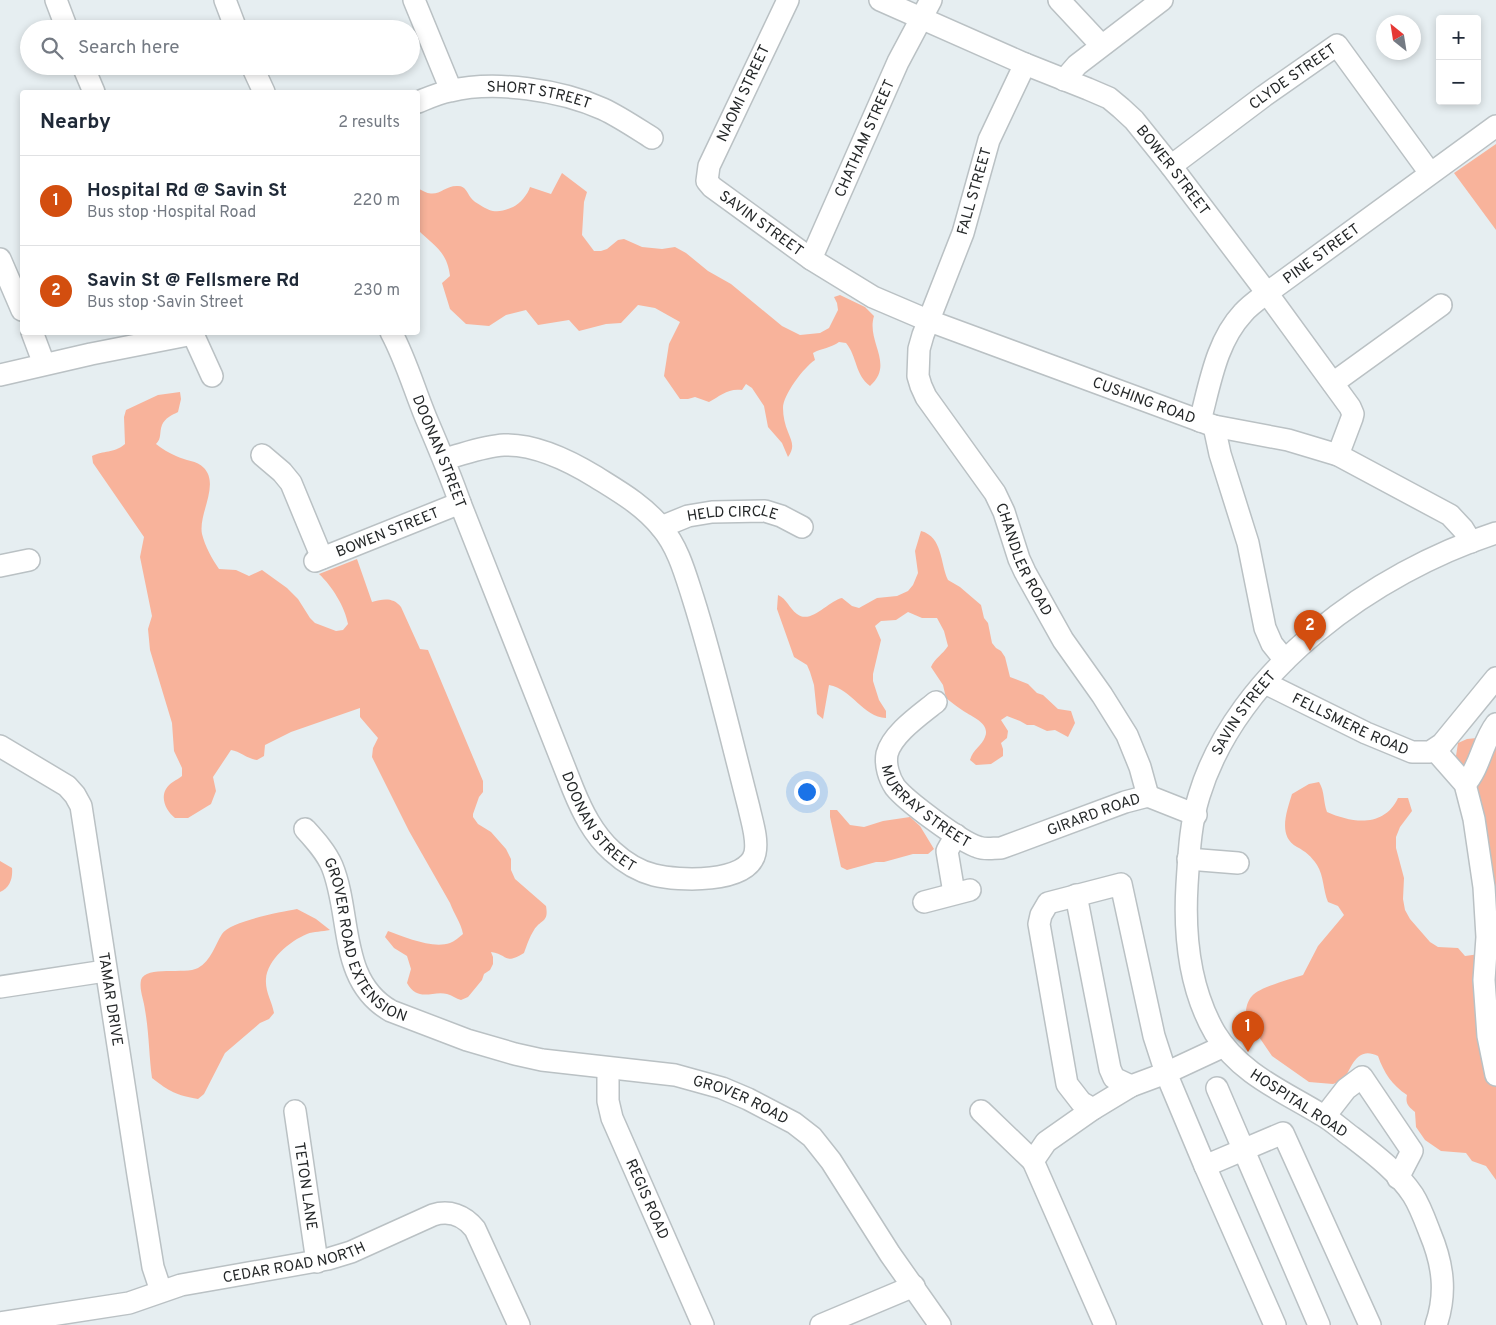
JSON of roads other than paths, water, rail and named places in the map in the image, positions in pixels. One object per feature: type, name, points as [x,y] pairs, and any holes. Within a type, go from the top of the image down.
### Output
[{"type":"street","points":[[56,0],[64,20]]},
{"type":"street","points":[[225,0],[233,20]]},
{"type":"street","points":[[414,0],[451,90]]},
{"type":"street","name":"NAOMI STREET","points":[[712,187],[707,181],[709,166],[788,0]]},
{"type":"street","name":"BOWER STREET","points":[[880,0],[927,9],[1025,64],[1109,98],[1134,120],[1171,166],[1345,399],[1353,414],[1338,455]]},
{"type":"street","points":[[1059,0],[1102,45]]},
{"type":"street","points":[[1064,80],[1077,65],[1162,0]]},
{"type":"street","name":"CHATHAM STREET","points":[[811,259],[894,70],[927,9]]},
{"type":"street","name":"CLYDE STREET","points":[[1171,166],[1264,96],[1337,45],[1430,173]]},
{"type":"street","name":"FALL STREET","points":[[927,320],[963,233],[989,140],[1025,64]]},
{"type":"street","points":[[87,75],[93,90]]},
{"type":"street","points":[[256,75],[263,90]]},
{"type":"street","name":"SHORT STREET","points":[[420,101],[451,90],[504,87],[555,93],[603,109],[652,138]]},
{"type":"street","name":"PINE STREET","points":[[1207,423],[1219,352],[1226,337],[1242,313],[1430,173],[1494,132]]},
{"type":"street","name":"SAVIN STREET","points":[[712,187],[811,259]]},
{"type":"street","points":[[0,259],[20,305]]},
{"type":"street","name":"CUSHING ROAD","points":[[811,259],[873,296],[927,320],[1207,423],[1288,440],[1338,455],[1450,515],[1463,529],[1471,542]]},
{"type":"street","points":[[1333,383],[1441,305]]},
{"type":"street","name":"CHANDLER ROAD","points":[[927,320],[919,349],[918,362],[919,380],[922,390],[995,493],[1004,512],[1025,572],[1063,640],[1102,695],[1127,735],[1140,767],[1148,796]]},
{"type":"street","points":[[33,335],[44,364]]},
{"type":"street","points":[[0,375],[182,335]]},
{"type":"street","points":[[193,335],[212,376]]},
{"type":"street","name":"DOONAN STREET","points":[[392,335],[444,459],[582,812],[589,823],[611,850],[643,871],[665,877],[694,880],[719,876],[743,868],[753,858],[756,845],[745,793],[704,631],[680,560],[672,542],[661,526],[630,498],[560,458],[535,450],[516,445],[503,445],[444,459]]},
{"type":"street","points":[[1207,423],[1218,447],[1248,543],[1265,628],[1272,644],[1285,660]]},
{"type":"street","name":"BOWEN STREET","points":[[262,455],[291,482],[318,559],[460,503]]},
{"type":"street","name":"HELD CIRCLE","points":[[661,526],[688,516],[712,512],[765,511],[802,527]]},
{"type":"street","name":"SAVIN STREET","points":[[1206,1012],[1191,972],[1185,912],[1190,838],[1198,799],[1205,780],[1223,742],[1238,717],[1285,660],[1332,620],[1378,587],[1435,556],[1496,533]]},
{"type":"street","points":[[0,566],[29,560]]},
{"type":"street","points":[[1496,678],[1435,750],[1465,784],[1474,819],[1484,888],[1487,937],[1484,980],[1488,1036],[1496,1076]]},
{"type":"street","name":"FELLSMERE ROAD","points":[[1265,683],[1366,733],[1412,752],[1426,753],[1435,750]]},
{"type":"street","name":"MURRAY STREET","points":[[936,702],[904,729],[893,742],[887,755],[887,768],[891,780],[900,792],[916,807],[971,844],[985,849],[1000,848],[1020,842]]},
{"type":"street","points":[[1465,784],[1472,774],[1490,731],[1496,724]]},
{"type":"street","name":"TAMAR DRIVE","points":[[0,746],[64,784],[78,798],[152,1258],[156,1279],[161,1291]]},
{"type":"street","name":"GIRARD ROAD","points":[[1020,842],[1125,802],[1148,796],[1196,815]]},
{"type":"street","name":"GROVER ROAD EXTENSION","points":[[305,829],[324,852],[332,866],[353,963],[364,986],[376,1000],[387,1008],[442,1030]]},
{"type":"street","points":[[924,902],[962,891],[947,851],[956,835]]},
{"type":"street","points":[[1188,859],[1238,863]]},
{"type":"street","points":[[1093,1109],[1081,1102],[1068,1084],[1040,924],[1041,914],[1048,903],[1121,884],[1154,1036],[1166,1073],[1275,1325]]},
{"type":"street","points":[[1076,895],[1110,1070],[1114,1078],[1131,1086]]},
{"type":"street","points":[[0,987],[105,971]]},
{"type":"street","name":"HOSPITAL ROAD","points":[[1206,1012],[1224,1046],[1242,1066],[1264,1082],[1325,1116],[1386,1164],[1412,1193],[1438,1254],[1443,1282],[1443,1299],[1436,1325]]},
{"type":"street","name":"GROVER ROAD","points":[[442,1030],[490,1048],[542,1060],[675,1075],[699,1081],[748,1098],[794,1123],[822,1146],[890,1254],[940,1325]]},
{"type":"street","points":[[1033,1161],[1046,1142],[1093,1109],[1131,1086],[1166,1073],[1224,1046]]},
{"type":"street","name":"REGIS ROAD","points":[[608,1068],[608,1101],[612,1118],[703,1325]]},
{"type":"street","points":[[1325,1116],[1346,1089],[1362,1077],[1412,1151],[1398,1178]]},
{"type":"street","points":[[1217,1088],[1319,1325]]},
{"type":"street","name":"TETON LANE","points":[[295,1111],[317,1262]]},
{"type":"street","points":[[981,1111],[1033,1161],[1105,1325]]},
{"type":"street","points":[[1205,1166],[1283,1133],[1370,1325]]},
{"type":"street","name":"CEDAR ROAD NORTH","points":[[0,1323],[129,1303],[181,1285],[317,1262],[351,1252],[436,1214],[446,1213],[457,1215],[469,1223],[477,1232],[519,1325]]},
{"type":"street","points":[[822,1325],[914,1286]]},
{"type":"place","name":"Savin St @ Fellsmere Rd","points":[[1310,651]]},
{"type":"place","name":"Hospital Rd @ Savin St","points":[[1248,1052]]}]
